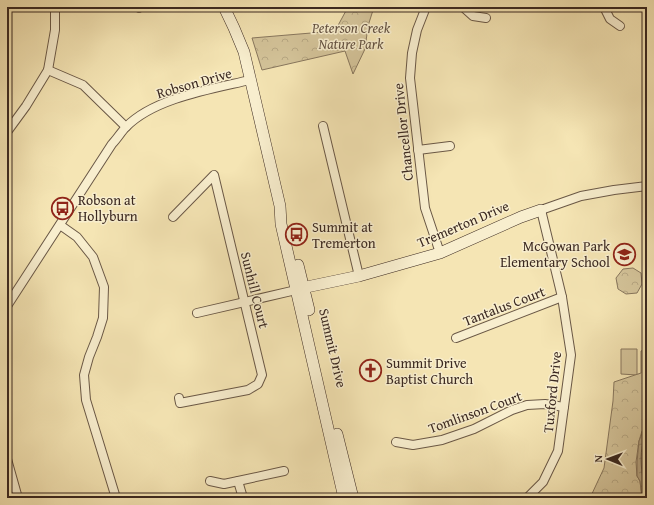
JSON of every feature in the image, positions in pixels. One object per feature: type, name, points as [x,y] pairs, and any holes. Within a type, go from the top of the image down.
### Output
[{"type":"main road","name":"Summit Drive","points":[[224,7],[244,52],[280,206],[281,224],[300,289],[352,498]]},
{"type":"main road","name":"Tremerton Drive","points":[[300,289],[359,276],[440,253],[521,217],[541,210]]},
{"type":"main road","name":"Summit Drive","points":[[300,289],[344,498]]},
{"type":"street","points":[[7,132],[26,106],[48,70],[55,30],[55,7]]},
{"type":"street","name":"Chancellor Drive","points":[[426,7],[417,30],[412,53],[410,78],[425,208],[440,253]]},
{"type":"street","points":[[463,7],[474,16],[486,18]]},
{"type":"street","points":[[604,7],[610,19],[620,26]]},
{"type":"street","points":[[48,70],[83,85],[126,127]]},
{"type":"street","name":"Robson Drive","points":[[7,306],[112,144],[126,127],[161,103],[250,80]]},
{"type":"street","points":[[323,126],[359,276]]},
{"type":"street","points":[[418,150],[450,146]]},
{"type":"street","name":"Sunhill Court","points":[[173,217],[214,175],[262,375],[258,384],[248,390],[180,404],[179,398]]},
{"type":"street","name":"Tremerton Drive","points":[[541,210],[581,196],[647,186]]},
{"type":"street","name":"Tuxford Drive","points":[[527,498],[543,482],[558,452],[571,355],[562,297],[541,210]]},
{"type":"street","points":[[60,225],[77,237],[94,257],[104,287],[103,318],[84,375],[86,400],[116,498]]},
{"type":"street","name":"Tremerton Drive","points":[[197,313],[300,289]]},
{"type":"street","name":"Tantalus Court","points":[[456,338],[562,297]]},
{"type":"street","name":"Tomlinson Court","points":[[396,442],[413,445],[442,440],[474,429],[512,410],[527,405],[545,404],[564,408]]},
{"type":"street","points":[[7,459],[18,498]]},
{"type":"street","points":[[210,481],[224,484],[284,471]]},
{"type":"street","points":[[238,481],[243,498]]},
{"type":"green space","name":"Peterson Creek Nature Park","points":[[348,7],[374,7],[368,26],[365,49],[353,74],[345,51],[262,70],[252,38],[335,31]]},
{"type":"green space","points":[[633,268],[641,273],[642,284],[637,293],[626,294],[618,289],[616,278],[623,269]]},
{"type":"green space","points":[[647,344],[647,425],[642,431],[639,441],[636,462],[637,476],[640,481],[642,498],[590,498],[604,468],[613,401],[614,382],[641,373],[641,351],[644,350],[645,345]]},
{"type":"green space","points":[[621,349],[637,349],[637,375],[621,374]]},
{"type":"water","points":[[647,426],[647,498],[642,498],[640,481],[637,476],[637,462],[639,441]]},
{"type":"place","name":"Robson at Hollyburn","points":[[62,208]]},
{"type":"place","name":"Summit at Tremerton","points":[[297,235]]},
{"type":"place","name":"McGowan Park Elementary School","points":[[625,254]]},
{"type":"place","name":"Summit Drive Baptist Church","points":[[371,371]]}]
